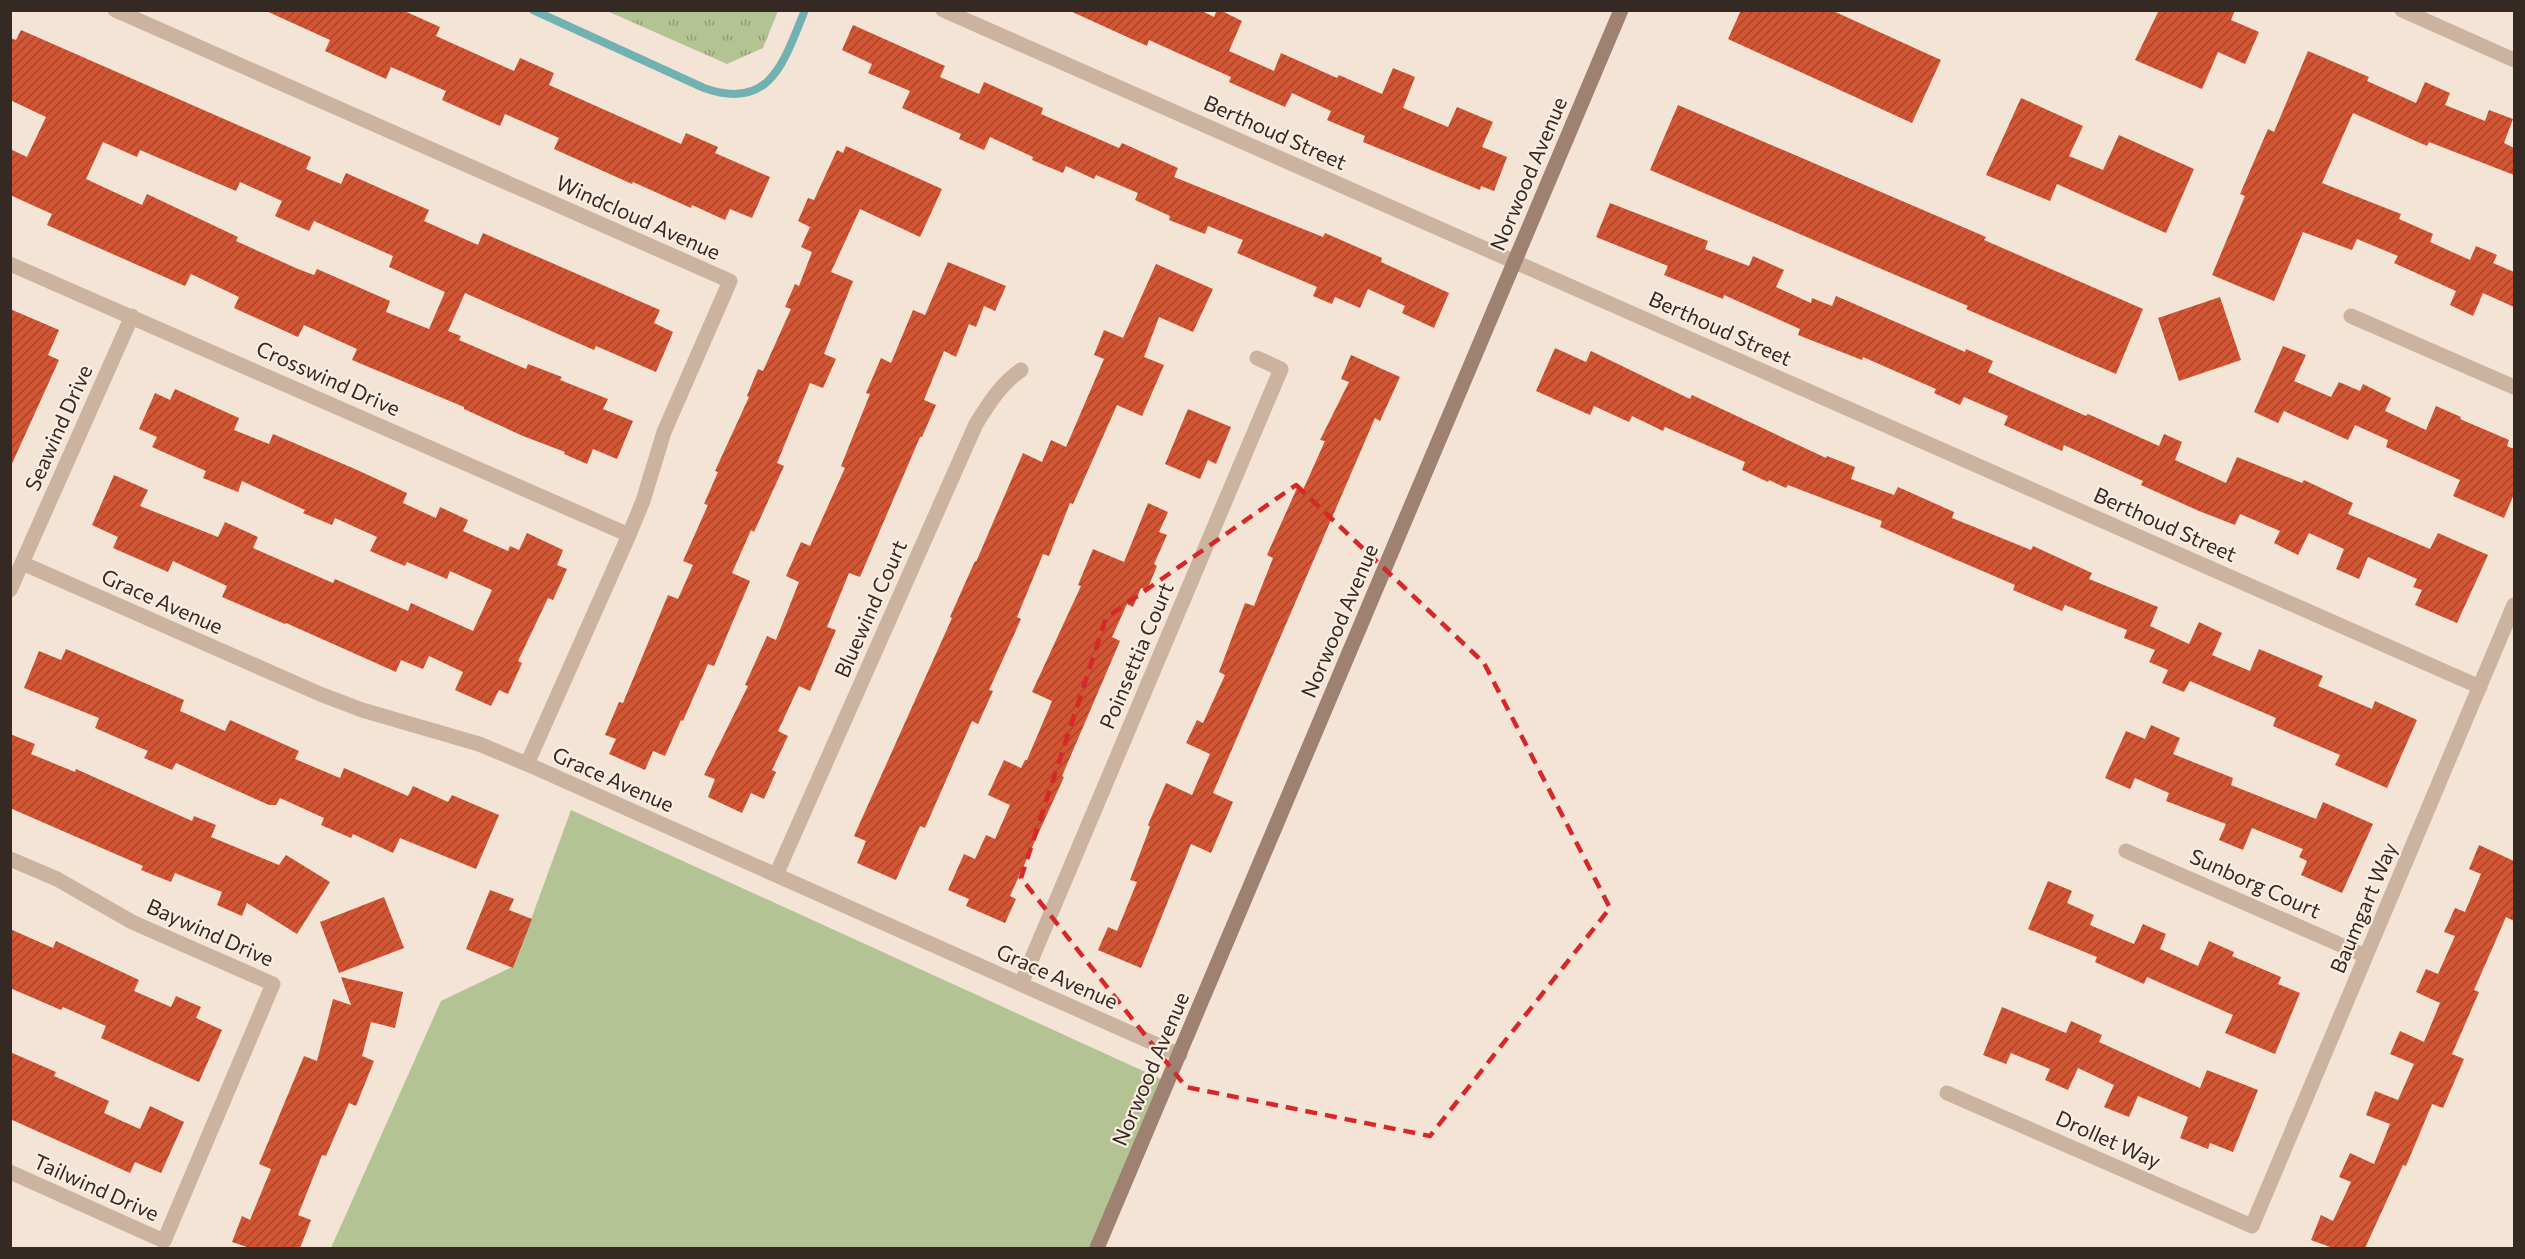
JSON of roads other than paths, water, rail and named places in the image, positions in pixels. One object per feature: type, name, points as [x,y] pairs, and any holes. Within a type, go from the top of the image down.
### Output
[{"type":"main road","name":"Norwood Avenue","points":[[1097,1248],[1621,10]]},
{"type":"street","name":"Windcloud Avenue","points":[[115,10],[730,281],[663,432],[643,501],[527,764]]},
{"type":"street","name":"Berthoud Street","points":[[943,10],[2480,687]]},
{"type":"street","points":[[2402,10],[2514,60]]},
{"type":"street","name":"Crosswind Drive","points":[[10,264],[629,534]]},
{"type":"street","name":"Seawind Drive","points":[[10,590],[132,316]]},
{"type":"street","points":[[2351,316],[2514,387]]},
{"type":"street","name":"Poinsettia Court","points":[[1021,984],[1281,369],[1257,358]]},
{"type":"street","name":"Bluewind Court","points":[[776,875],[976,423],[990,400],[1021,370]]},
{"type":"street","name":"Grace Avenue","points":[[22,563],[320,694],[362,710],[479,744],[527,764],[1179,1055]]},
{"type":"street","name":"Baumgart Way","points":[[2252,1226],[2514,605]]},
{"type":"street","name":"Sunborg Court","points":[[2126,851],[2366,956]]},
{"type":"street","name":"Baywind Drive","points":[[10,859],[57,879],[132,922],[273,984],[164,1241]]},
{"type":"street","name":"Drollet Way","points":[[1947,1093],[2252,1226]]},
{"type":"street","name":"Tailwind Drive","points":[[10,1172],[164,1241]]},
{"type":"waterway","points":[[533,10],[704,88],[727,94],[745,93],[760,87],[772,77],[790,47],[805,10]]}]
